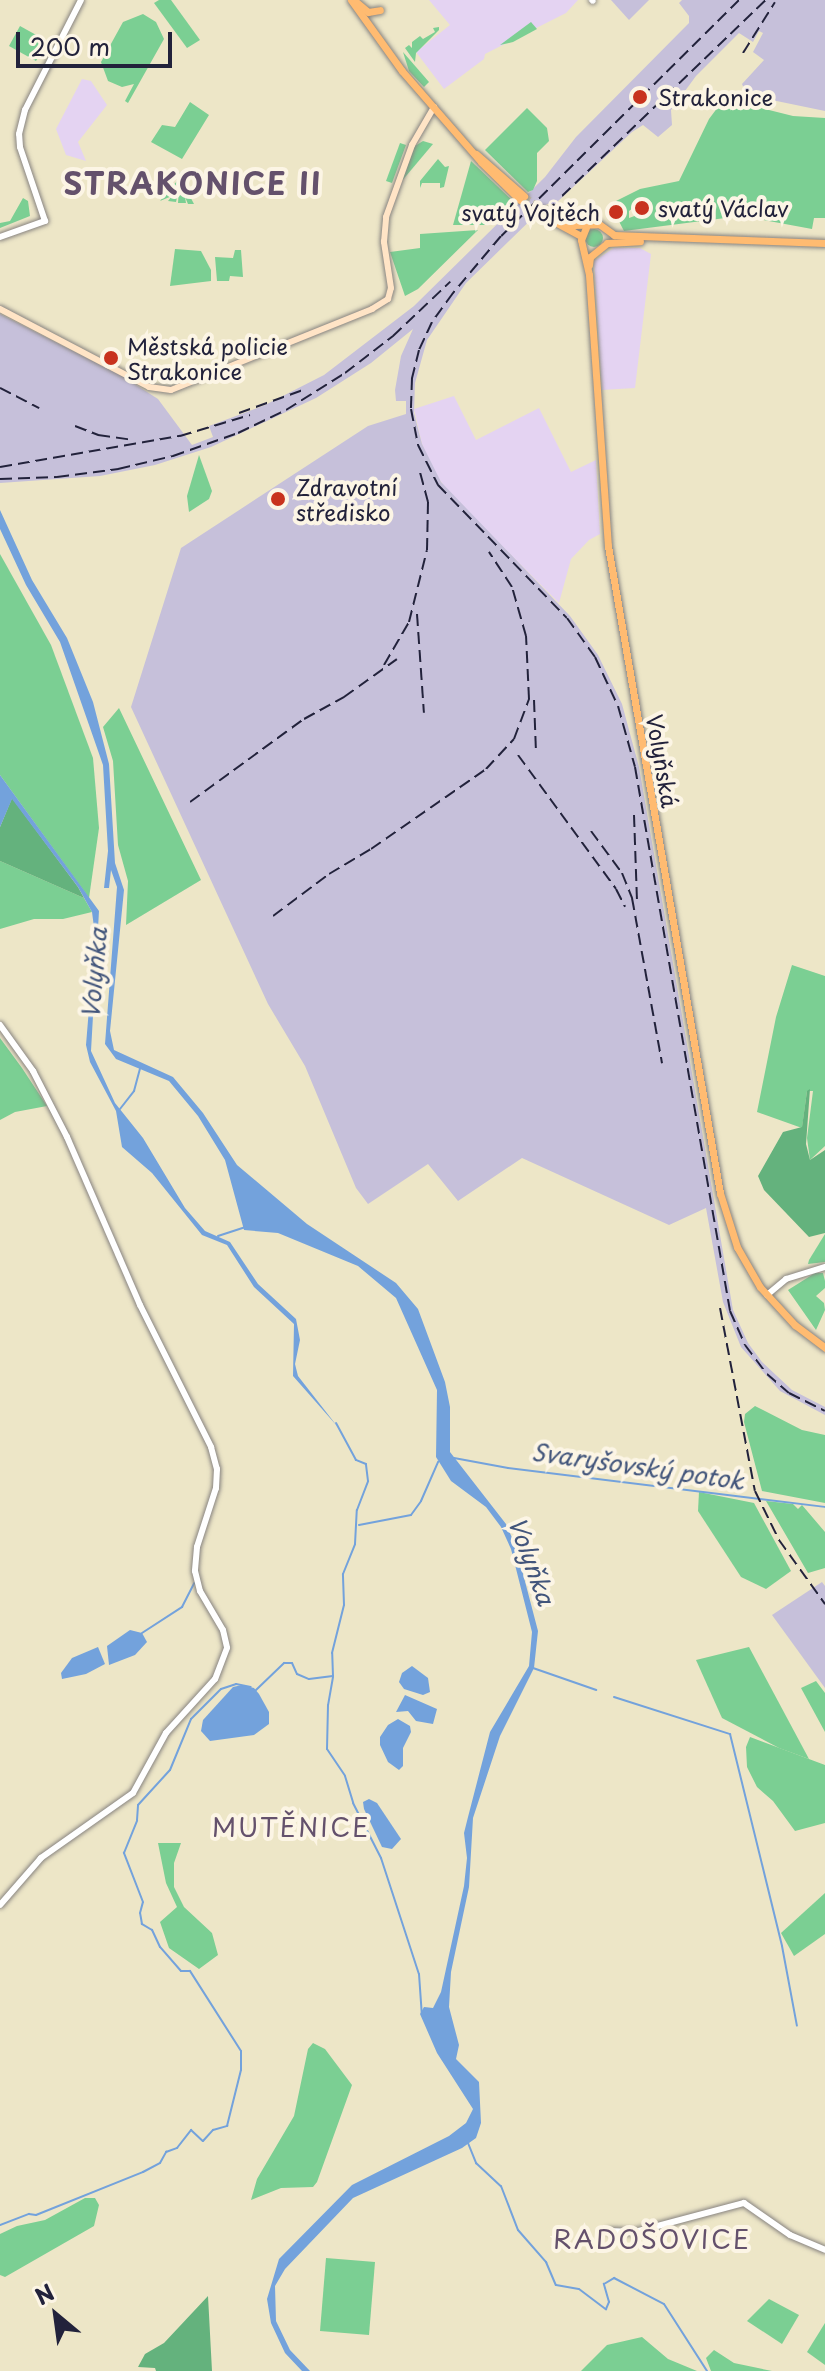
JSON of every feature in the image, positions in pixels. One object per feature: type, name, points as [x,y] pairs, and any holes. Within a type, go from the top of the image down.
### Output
[{"type":"main road","points":[[352,0],[368,12],[380,10]]},
{"type":"main road","points":[[352,0],[387,53],[475,152],[522,198]]},
{"type":"main road","points":[[0,309],[149,387],[171,390],[372,309],[388,299],[391,288],[384,223],[412,145],[434,107]]},
{"type":"main road","points":[[692,240],[607,232],[599,224],[574,225],[540,211],[597,250],[607,243],[692,240],[825,243]]},
{"type":"main road","points":[[582,240],[587,225]]},
{"type":"main road","points":[[607,232],[607,243]]},
{"type":"main road","name":"Volyňská","points":[[582,240],[589,275]]},
{"type":"main road","name":"Volyňská","points":[[597,250],[589,260],[589,275],[608,546],[719,1186],[737,1247],[767,1295],[795,1325],[825,1348]]},
{"type":"street","points":[[0,237],[45,221],[20,147],[19,134],[25,110],[81,0]]},
{"type":"street","points":[[0,1025],[33,1071],[67,1137],[146,1318],[211,1447],[217,1469],[216,1488],[194,1568],[200,1591],[223,1630],[227,1648],[215,1679],[166,1733],[133,1793],[41,1858],[0,1905]]},
{"type":"street","points":[[767,1295],[786,1279],[825,1267]]},
{"type":"street","points":[[609,2231],[635,2232],[744,2203],[790,2235],[825,2250]]},
{"type":"shaded area","points":[[429,0],[578,0],[566,13],[485,54],[484,59],[444,89],[416,52],[450,25]]},
{"type":"shaded area","points":[[611,0],[649,0],[629,20]]},
{"type":"shaded area","points":[[682,0],[825,0],[825,111],[747,95],[742,84],[764,60],[753,52],[763,33],[759,31],[753,42],[739,33],[696,76],[671,110],[672,125],[658,137],[643,125],[632,132],[555,204],[547,204],[466,283],[427,340],[415,383],[414,413],[422,444],[441,482],[570,616],[598,655],[622,704],[639,767],[733,1310],[748,1343],[762,1362],[792,1390],[825,1407],[825,1415],[780,1391],[741,1347],[723,1302],[706,1208],[669,1225],[522,1158],[458,1201],[428,1164],[368,1204],[356,1188],[305,1066],[268,1004],[131,707],[181,548],[368,426],[406,414],[406,401],[396,401],[395,390],[401,356],[413,329],[371,363],[316,398],[211,447],[155,465],[100,476],[0,483],[0,314],[122,376],[158,399],[192,445],[213,437],[209,426],[265,405],[324,375],[414,306],[545,177],[576,137],[689,23],[689,16],[679,3]]},
{"type":"shaded area","points":[[82,79],[91,81],[107,105],[78,142],[86,161],[66,155],[56,129]]},
{"type":"shaded area","points":[[614,248],[640,248],[651,254],[635,388],[602,390],[594,261]]},
{"type":"shaded area","points":[[454,396],[476,440],[539,408],[571,472],[596,460],[600,534],[589,540],[571,559],[559,603],[451,495],[433,471],[422,444],[414,409]]},
{"type":"shaded area","points":[[822,1582],[825,1586],[825,1688],[772,1615]]},
{"type":"green space","points":[[171,0],[200,40],[187,48],[154,3]]},
{"type":"green space","points":[[143,14],[156,22],[164,39],[128,103],[125,101],[134,84],[122,87],[108,81],[101,62],[123,22]]},
{"type":"green space","points":[[531,22],[537,29],[513,42],[500,45]]},
{"type":"green space","points":[[20,26],[47,41],[36,61],[9,46]]},
{"type":"green space","points":[[439,27],[439,30],[416,53],[415,62],[405,48],[409,45],[412,48],[412,42],[420,36],[423,39],[435,32],[433,28]]},
{"type":"green space","points":[[403,52],[429,82],[424,87],[409,71]]},
{"type":"green space","points":[[724,99],[793,116],[825,118],[825,218],[814,218],[812,229],[741,216],[624,231],[610,204],[640,189],[679,181],[709,119]],"holes":[[[646,198],[652,203],[651,210],[629,218],[629,211]]]},
{"type":"green space","points":[[190,102],[209,115],[182,159],[151,142],[162,125],[175,127]]},
{"type":"green space","points":[[527,108],[547,128],[549,141],[537,153],[537,181],[533,190],[528,192],[485,150]]},
{"type":"green space","points":[[423,141],[433,144],[401,182],[415,146]]},
{"type":"green space","points":[[400,143],[406,145],[392,183],[386,181]]},
{"type":"green space","points":[[438,159],[445,167],[449,166],[444,187],[440,188],[440,183],[422,183],[420,188],[420,181]]},
{"type":"green space","points":[[471,161],[516,204],[514,209],[486,225],[453,225]]},
{"type":"green space","points":[[184,172],[183,183],[194,204],[188,204],[185,197],[186,203],[178,203],[179,189],[176,202],[168,201],[172,196],[160,201],[177,181],[178,173]]},
{"type":"green space","points":[[23,198],[28,201],[30,216],[0,228],[0,223],[10,221]]},
{"type":"green space","points":[[590,229],[598,229],[603,238],[601,245],[590,247],[585,242],[585,234]]},
{"type":"green space","points":[[478,230],[418,289],[405,296],[390,252],[420,248],[420,234]]},
{"type":"green space","points":[[175,249],[201,251],[211,270],[211,281],[170,286]]},
{"type":"green space","points":[[235,250],[241,250],[243,277],[230,276],[229,281],[217,281],[215,257],[233,258]]},
{"type":"green space","points":[[199,455],[212,491],[209,499],[189,512],[187,496]]},
{"type":"green space","points":[[0,554],[51,645],[93,758],[99,828],[89,898],[0,775]]},
{"type":"green space","points":[[119,708],[201,880],[126,925],[128,881],[118,845],[113,761],[103,727]]},
{"type":"green space","points":[[12,798],[84,898],[0,861],[0,827]]},
{"type":"green space","points":[[0,861],[84,898],[92,912],[63,919],[34,919],[0,929]]},
{"type":"green space","points":[[792,965],[825,976],[825,1146],[810,1160],[807,1138],[813,1091],[807,1091],[802,1128],[757,1112],[776,1017]]},
{"type":"green space","points":[[0,1038],[47,1106],[15,1112],[0,1120]]},
{"type":"green space","points":[[810,1089],[806,1144],[810,1160],[825,1150],[825,1233],[809,1237],[764,1190],[758,1176],[783,1132],[802,1127],[807,1091]]},
{"type":"green space","points":[[825,1234],[825,1262],[808,1264],[809,1260]]},
{"type":"green space","points":[[815,1273],[823,1273],[825,1281],[825,1288],[816,1296],[824,1303],[825,1310],[816,1330],[788,1290]]},
{"type":"green space","points":[[755,1406],[802,1430],[825,1435],[825,1503],[762,1491],[744,1422],[745,1414]]},
{"type":"green space","points":[[699,1492],[754,1503],[791,1571],[766,1589],[741,1577],[698,1511]]},
{"type":"green space","points":[[766,1501],[793,1504],[798,1509],[802,1505],[825,1532],[825,1568],[808,1573]]},
{"type":"green space","points":[[749,1647],[809,1759],[779,1748],[722,1718],[696,1660]]},
{"type":"green space","points":[[816,1681],[825,1693],[825,1732],[801,1688]]},
{"type":"green space","points":[[750,1737],[825,1765],[825,1823],[795,1831],[773,1801],[757,1787],[747,1767],[746,1747]]},
{"type":"green space","points":[[158,1843],[181,1843],[174,1863],[174,1887],[184,1907],[212,1933],[218,1955],[199,1969],[169,1948],[160,1922],[177,1907],[166,1883]]},
{"type":"green space","points":[[825,1893],[825,1934],[794,1956],[781,1933]]},
{"type":"green space","points":[[313,2043],[325,2049],[352,2085],[317,2182],[313,2187],[281,2188],[251,2200],[257,2179],[294,2116],[308,2049]]},
{"type":"green space","points":[[85,2198],[95,2198],[99,2205],[94,2226],[5,2277],[0,2275],[0,2234],[17,2226],[45,2220]]},
{"type":"green space","points":[[326,2258],[375,2262],[369,2335],[320,2331]]},
{"type":"green space","points":[[208,2296],[212,2371],[156,2371],[155,2368],[138,2367],[145,2354],[164,2343]]},
{"type":"green space","points":[[769,2299],[799,2315],[782,2344],[747,2321]]},
{"type":"green space","points":[[825,2323],[825,2365],[807,2352]]},
{"type":"green space","points":[[642,2337],[668,2359],[697,2371],[581,2371],[607,2345]]},
{"type":"green space","points":[[714,2350],[734,2363],[772,2371],[711,2371],[706,2358]]},
{"type":"water","points":[[0,510],[32,580],[67,638],[93,702],[109,764],[115,863],[124,890],[110,1031],[114,1050],[173,1077],[203,1113],[237,1165],[307,1224],[396,1283],[418,1309],[445,1382],[450,1407],[450,1452],[506,1524],[516,1547],[538,1631],[534,1668],[500,1736],[473,1818],[469,1887],[451,1972],[449,2007],[459,2045],[456,2059],[479,2082],[481,2123],[476,2138],[462,2148],[353,2198],[285,2269],[275,2286],[276,2321],[290,2350],[310,2371],[302,2371],[285,2353],[271,2323],[267,2299],[279,2259],[352,2185],[449,2136],[466,2123],[473,2109],[437,2053],[420,2014],[424,2007],[433,2008],[441,1992],[464,1886],[467,1858],[464,1833],[468,1817],[490,1732],[529,1666],[532,1632],[511,1549],[501,1527],[486,1507],[451,1481],[436,1457],[437,1390],[396,1298],[358,1266],[278,1233],[244,1230],[225,1160],[198,1116],[169,1081],[116,1059],[105,1044],[117,887],[111,870],[109,888],[104,888],[108,851],[103,765],[60,642],[26,585],[0,529]]},
{"type":"water","name":"Volyňka","points":[[0,775],[99,911],[91,1051],[115,1103],[143,1138],[185,1208],[205,1231],[230,1242],[258,1284],[296,1319],[300,1340],[295,1364],[298,1376],[337,1426],[293,1376],[294,1324],[254,1287],[227,1245],[202,1235],[152,1173],[122,1147],[116,1111],[90,1062],[86,1045],[95,935],[92,912],[78,887],[12,799],[0,827]]},
{"type":"water","points":[[130,1630],[142,1633],[147,1642],[135,1655],[109,1665],[107,1646]]},
{"type":"water","points":[[98,1647],[105,1664],[86,1674],[62,1679],[61,1673],[72,1658]]},
{"type":"water","points":[[412,1666],[428,1678],[430,1692],[423,1695],[404,1689],[399,1682],[402,1673]]},
{"type":"water","points":[[242,1685],[254,1688],[259,1694],[269,1712],[269,1724],[254,1735],[210,1741],[201,1731],[203,1720],[233,1687]]},
{"type":"water","points":[[405,1695],[437,1709],[433,1724],[416,1721],[408,1711],[396,1712]]},
{"type":"water","points":[[398,1719],[410,1726],[411,1732],[403,1748],[403,1766],[399,1770],[388,1762],[380,1745],[380,1737],[388,1725]]},
{"type":"water","points":[[369,1799],[377,1803],[401,1839],[392,1849],[382,1847],[364,1809],[363,1802]]},
{"type":"waterway","points":[[120,1109],[134,1091],[140,1069]]},
{"type":"waterway","points":[[218,1236],[246,1227]]},
{"type":"waterway","points":[[256,1690],[284,1663],[292,1663],[297,1674],[309,1679],[333,1676],[332,1653],[344,1605],[343,1574],[355,1544],[357,1510],[368,1481],[366,1464],[356,1460],[336,1423]]},
{"type":"waterway","name":"Svaryšovský potok","points":[[454,1458],[508,1468],[825,1507]]},
{"type":"waterway","points":[[359,1525],[411,1515],[421,1501],[438,1462]]},
{"type":"waterway","points":[[142,1633],[182,1607],[194,1583]]},
{"type":"waterway","points":[[533,1668],[596,1690]]},
{"type":"waterway","points":[[333,1677],[328,1705],[327,1749],[345,1776],[353,1803],[381,1858],[419,1974],[422,2013]]},
{"type":"waterway","points":[[0,2225],[29,2214],[36,2215],[143,2172],[160,2163],[166,2152],[177,2148],[191,2130],[203,2141],[213,2130],[227,2126],[241,2070],[241,2051],[190,1971],[181,1971],[160,1947],[152,1930],[142,1924],[140,1913],[143,1902],[124,1853],[137,1820],[138,1805],[170,1770],[191,1719],[221,1689],[236,1684],[251,1687]]},
{"type":"waterway","points":[[614,1697],[730,1734],[782,1946],[797,2026]]},
{"type":"waterway","points":[[468,2143],[476,2163],[501,2186],[518,2230],[546,2262],[556,2285],[579,2289],[606,2309],[609,2302],[604,2284],[614,2278],[664,2304],[707,2371]]},
{"type":"tunnel","points":[[524,196],[542,209]]},
{"type":"tunnel","points":[[520,200],[538,213]]},
{"type":"railway","points":[[739,0],[501,236],[453,293],[432,322],[419,350],[412,378],[411,409],[418,445],[438,485],[567,618],[595,657],[618,706],[635,767],[730,1311],[745,1345],[767,1374],[789,1393],[825,1411]]},
{"type":"railway","points":[[562,196],[766,0]]},
{"type":"railway","points":[[743,53],[775,2]]},
{"type":"railway","points":[[0,479],[57,477],[118,469],[173,456],[238,433],[286,410],[345,373],[393,336],[450,282]]},
{"type":"railway","points":[[0,388],[39,408]]},
{"type":"railway","points":[[239,413],[303,390]]},
{"type":"railway","points":[[0,467],[180,436],[250,415]]},
{"type":"railway","points":[[75,426],[98,435],[133,440]]},
{"type":"railway","points":[[384,665],[409,622],[427,550],[428,502],[419,468]]},
{"type":"railway","points":[[273,916],[329,874],[371,849],[486,769],[514,739],[529,699],[526,636],[512,587],[489,552]]},
{"type":"railway","points":[[417,614],[424,713]]},
{"type":"railway","points":[[190,802],[304,719],[344,697],[397,659]]},
{"type":"railway","points":[[534,700],[536,752]]},
{"type":"railway","points":[[518,755],[616,889],[625,907]]},
{"type":"railway","points":[[634,815],[637,899]]},
{"type":"railway","points":[[591,831],[622,873],[632,898],[662,1063]]},
{"type":"railway","points":[[720,1308],[755,1491],[779,1540],[825,1604]]},
{"type":"place","name":"Strakonice","points":[[640,97]]},
{"type":"place","name":"svatý Václav","points":[[642,208]]},
{"type":"place","name":"svatý Vojtěch","points":[[616,212]]},
{"type":"place","name":"Městská policie Strakonice","points":[[111,358]]},
{"type":"place","name":"Zdravotní středisko","points":[[278,499]]},
{"type":"district","name":"STRAKONICE II","points":[[193,183]]},
{"type":"district","name":"MUTĚNICE","points":[[291,1827]]},
{"type":"district","name":"RADOŠOVICE","points":[[652,2239]]}]
